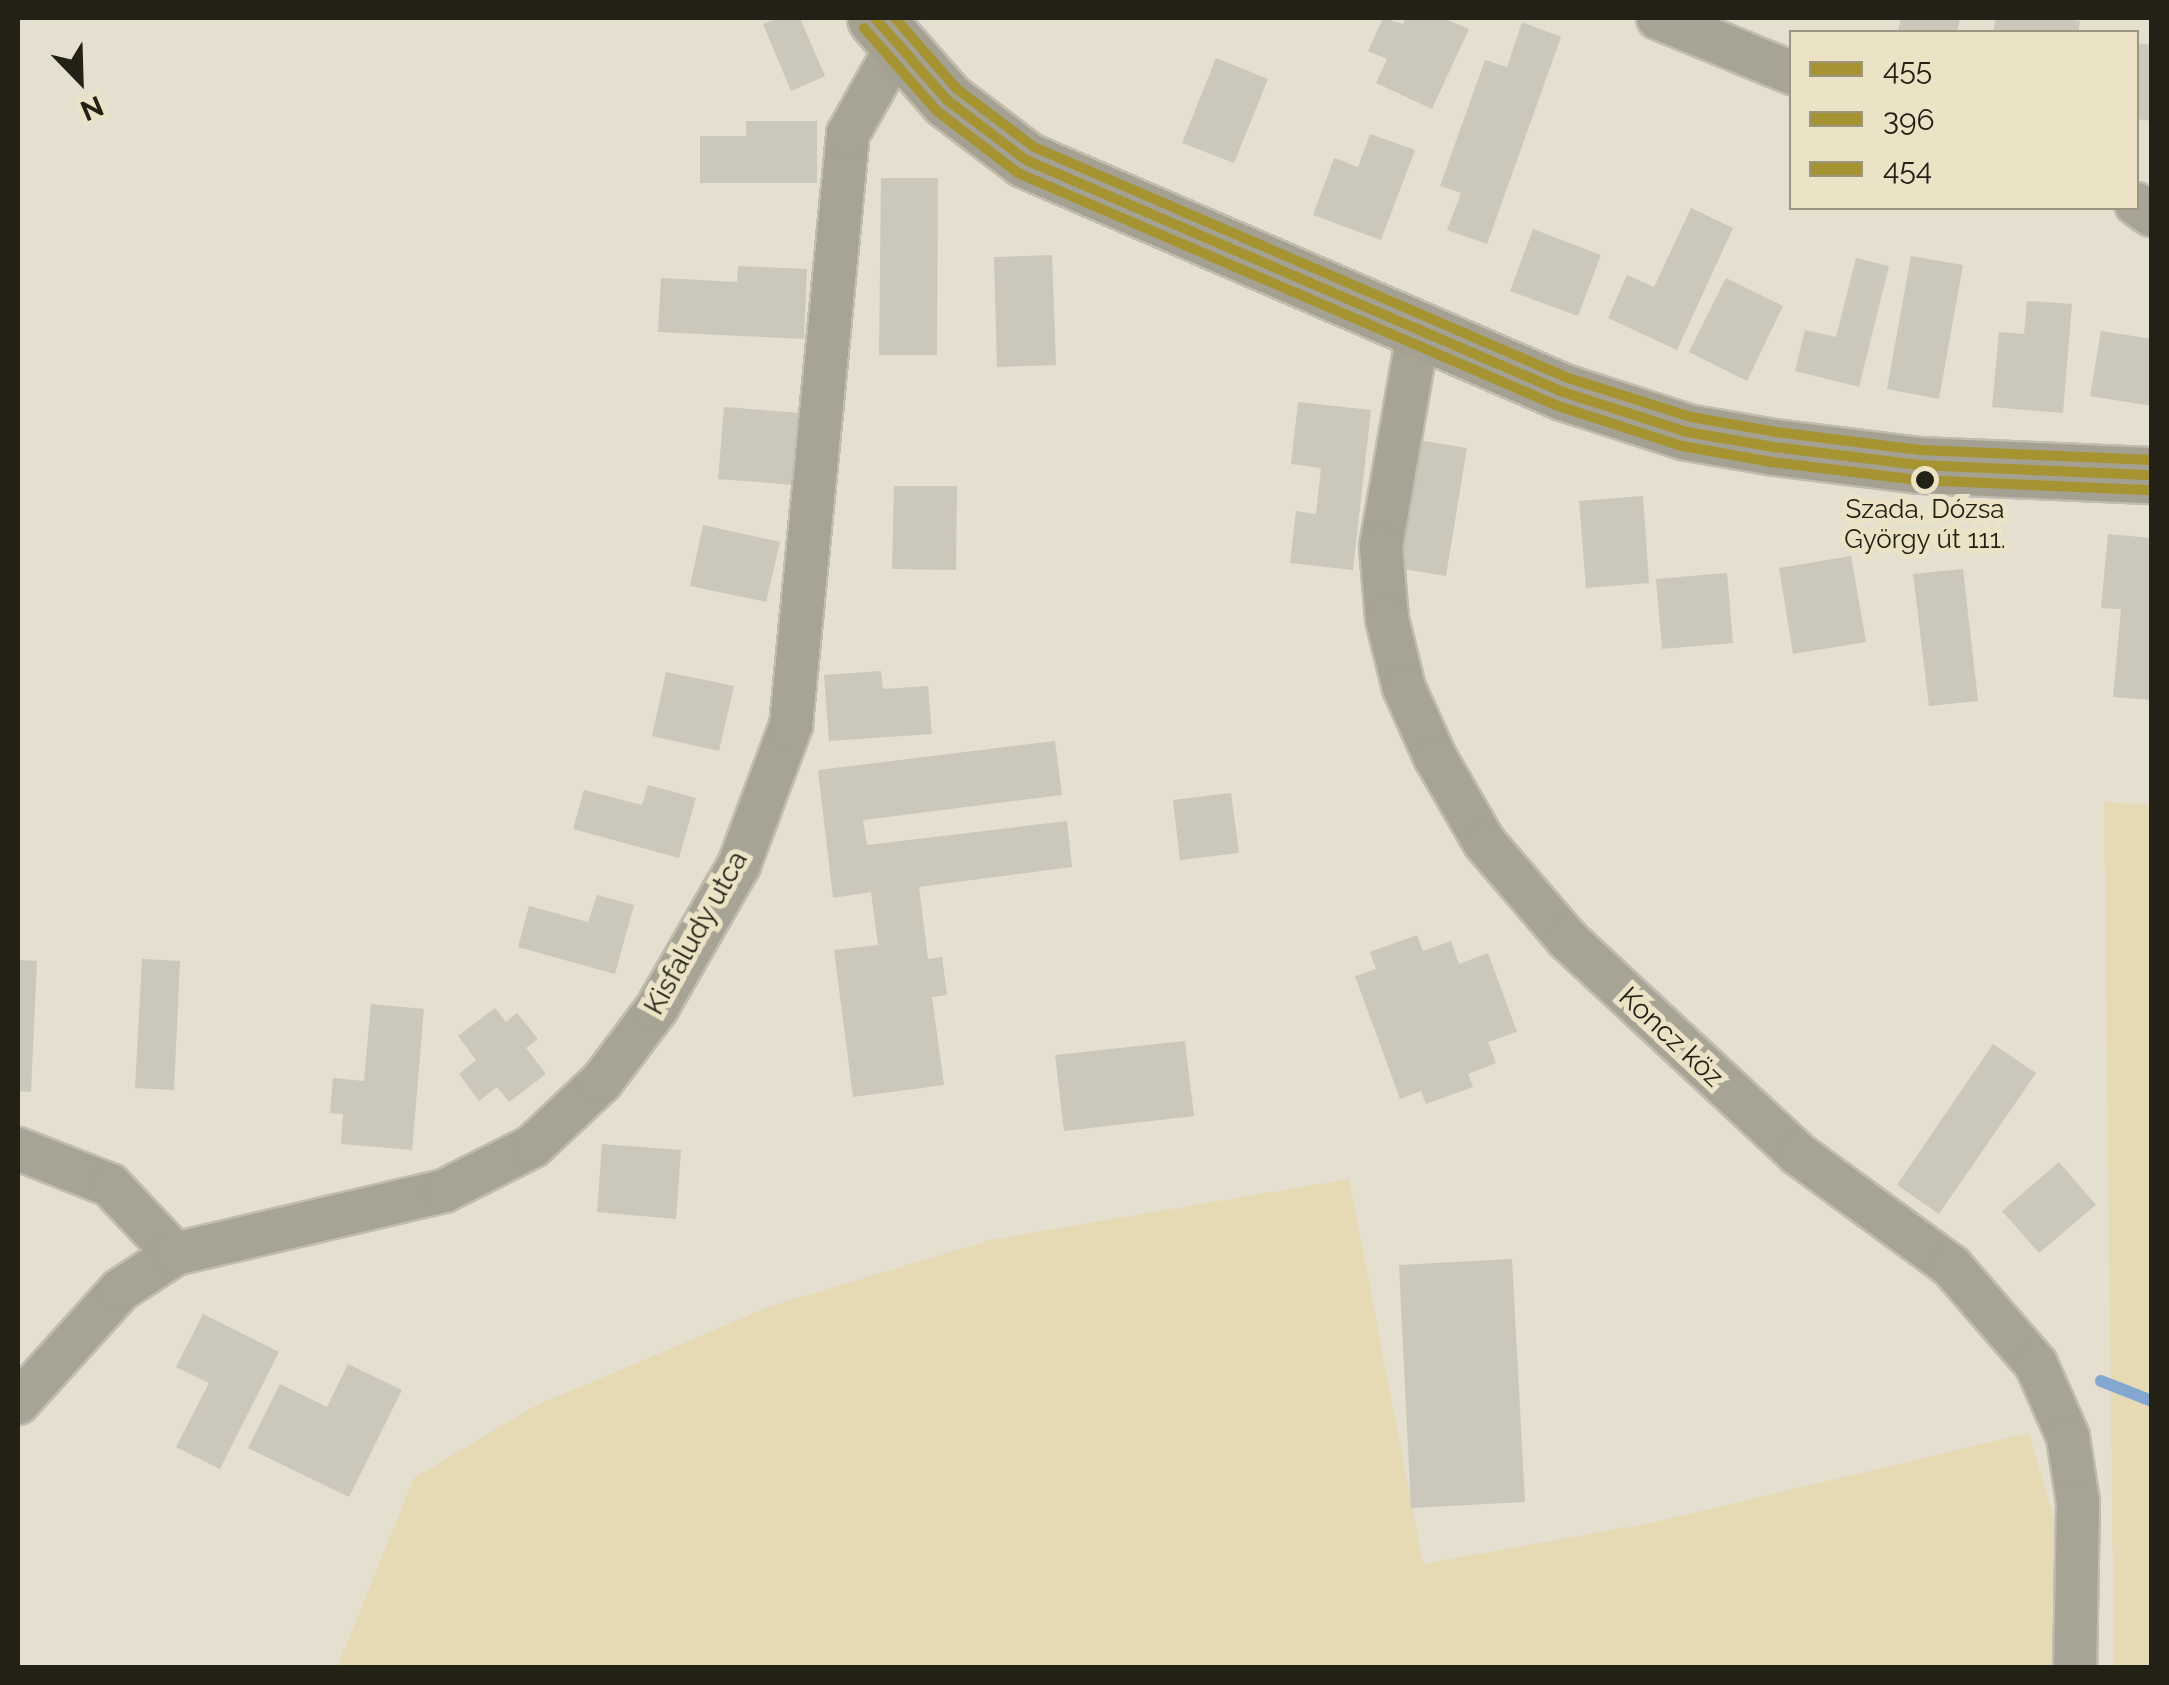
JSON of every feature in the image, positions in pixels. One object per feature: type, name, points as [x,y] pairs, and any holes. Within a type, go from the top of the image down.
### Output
[{"type":"main road","points":[[886,31],[947,100],[1026,160],[1418,334],[1563,392],[1687,432],[1919,465],[2152,475]]},
{"type":"street","points":[[1658,18],[1789,71]]},
{"type":"street","name":"Kisfaludy utca","points":[[18,1402],[120,1290],[175,1254],[444,1191],[533,1146],[571,1112],[657,1008],[739,865],[791,725],[848,134],[886,31]]},
{"type":"street","name":"Koncz köz","points":[[1418,334],[1381,547],[1387,619],[1404,688],[1435,757],[1484,842],[1568,940],[1798,1154],[1951,1266],[2036,1364],[2062,1419],[2078,1502],[2075,1668]]},
{"type":"street","points":[[18,1149],[110,1185],[175,1254]]},
{"type":"shaded area","points":[[2104,802],[2151,805],[2151,1667],[2114,1667]]},
{"type":"shaded area","points":[[1349,1179],[1423,1564],[1651,1523],[2029,1433],[2054,1519],[2053,1667],[337,1668],[414,1478],[533,1407],[771,1306],[990,1240]]},
{"type":"building","points":[[778,18],[800,18],[825,76],[791,91],[763,24]]},
{"type":"building","points":[[1383,18],[1403,24],[1406,18],[1443,18],[1469,29],[1432,109],[1376,83],[1387,59],[1368,51]]},
{"type":"building","points":[[1901,18],[1960,18],[1957,30],[1898,30]]},
{"type":"building","points":[[1996,18],[2080,21],[2078,30],[1993,30]]},
{"type":"building","points":[[1522,22],[1561,37],[1487,244],[1447,230],[1461,193],[1440,186],[1485,60],[1507,67]]},
{"type":"building","points":[[2139,43],[2152,45],[2152,121],[2139,119]]},
{"type":"building","points":[[1216,58],[1268,79],[1234,163],[1182,143]]},
{"type":"building","points":[[746,121],[817,121],[817,183],[700,183],[700,136],[746,136]]},
{"type":"building","points":[[1370,134],[1415,150],[1381,240],[1313,215],[1334,158],[1358,167]]},
{"type":"building","points":[[881,178],[938,178],[937,355],[879,355]]},
{"type":"building","points":[[1691,208],[1733,228],[1677,350],[1608,318],[1627,275],[1654,287]]},
{"type":"building","points":[[1533,229],[1601,255],[1578,316],[1510,291]]},
{"type":"building","points":[[1052,255],[1056,365],[997,367],[994,257]]},
{"type":"building","points":[[1911,256],[1963,265],[1939,399],[1887,389]]},
{"type":"building","points":[[1856,258],[1889,266],[1859,387],[1795,371],[1805,330],[1836,337]]},
{"type":"building","points":[[738,266],[807,269],[804,339],[658,332],[661,278],[737,282]]},
{"type":"building","points":[[1726,278],[1783,306],[1747,381],[1689,352]]},
{"type":"building","points":[[2027,301],[2072,304],[2063,413],[1992,407],[1999,332],[2024,334]]},
{"type":"building","points":[[2101,331],[2152,339],[2152,406],[2090,396]]},
{"type":"building","points":[[1298,402],[1371,410],[1353,570],[1290,563],[1296,511],[1316,514],[1321,468],[1291,464]]},
{"type":"building","points":[[724,407],[801,413],[795,485],[718,479]]},
{"type":"building","points":[[1418,440],[1467,448],[1446,576],[1397,568]]},
{"type":"building","points":[[894,486],[957,486],[956,570],[892,569]]},
{"type":"building","points":[[1643,496],[1649,583],[1586,588],[1579,501]]},
{"type":"building","points":[[703,525],[780,542],[766,602],[690,586]]},
{"type":"building","points":[[2108,534],[2152,538],[2152,700],[2113,697],[2121,609],[2101,608]]},
{"type":"building","points":[[1851,556],[1866,642],[1793,654],[1779,568]]},
{"type":"building","points":[[1963,569],[1978,701],[1929,706],[1913,574]]},
{"type":"building","points":[[1727,573],[1733,643],[1662,649],[1656,579]]},
{"type":"building","points":[[881,671],[883,689],[928,686],[932,734],[829,741],[824,675]]},
{"type":"building","points":[[666,672],[734,686],[719,751],[652,736]]},
{"type":"building","points":[[1055,741],[1062,795],[863,820],[867,845],[1067,821],[1072,867],[919,887],[928,959],[942,957],[947,995],[932,997],[944,1085],[853,1097],[834,950],[878,945],[871,892],[833,898],[818,770]]},
{"type":"building","points":[[648,785],[696,798],[679,858],[573,829],[584,790],[642,805]]},
{"type":"building","points":[[1231,793],[1239,853],[1180,860],[1173,800]]},
{"type":"building","points":[[597,895],[634,905],[615,974],[518,947],[529,906],[588,922]]},
{"type":"building","points":[[1417,935],[1423,951],[1451,941],[1459,964],[1488,953],[1517,1032],[1488,1042],[1496,1063],[1468,1074],[1473,1087],[1426,1104],[1421,1091],[1400,1099],[1355,976],[1376,969],[1370,952]]},
{"type":"building","points":[[142,959],[180,961],[174,1090],[135,1088]]},
{"type":"building","points":[[18,960],[37,961],[31,1092],[18,1091]]},
{"type":"building","points":[[371,1004],[424,1009],[412,1150],[341,1144],[343,1114],[330,1113],[333,1078],[364,1081]]},
{"type":"building","points":[[495,1008],[506,1022],[517,1013],[538,1039],[526,1048],[546,1074],[509,1102],[497,1087],[479,1101],[459,1074],[476,1060],[458,1036]]},
{"type":"building","points":[[1185,1041],[1194,1116],[1064,1131],[1055,1055]]},
{"type":"building","points":[[1993,1044],[2036,1073],[1939,1214],[1897,1185]]},
{"type":"building","points":[[602,1144],[681,1150],[676,1219],[597,1212]]},
{"type":"building","points":[[2059,1162],[2096,1205],[2039,1253],[2002,1211]]},
{"type":"building","points":[[1512,1259],[1525,1502],[1411,1508],[1399,1265]]},
{"type":"building","points":[[203,1314],[279,1352],[220,1469],[176,1447],[209,1383],[176,1367]]},
{"type":"building","points":[[348,1364],[402,1390],[349,1497],[248,1448],[280,1384],[327,1407]]},
{"type":"waterway","points":[[2101,1381],[2152,1401]]},
{"type":"transit line","name":"455","points":[[875,18],[947,100],[1026,160],[1563,392],[1687,432],[1774,447],[1919,465],[2152,475]]},
{"type":"transit line","name":"454","points":[[895,18],[957,89],[1034,147],[1568,378],[1691,417],[1776,432],[1920,450],[2152,460]]},
{"type":"transit line","name":"396","points":[[864,28],[937,111],[1018,173],[1558,406],[1682,446],[1772,462],[1918,480],[2151,490]]},
{"type":"place","name":"Szada, Dózsa György út 111.","points":[[1925,480]]}]
